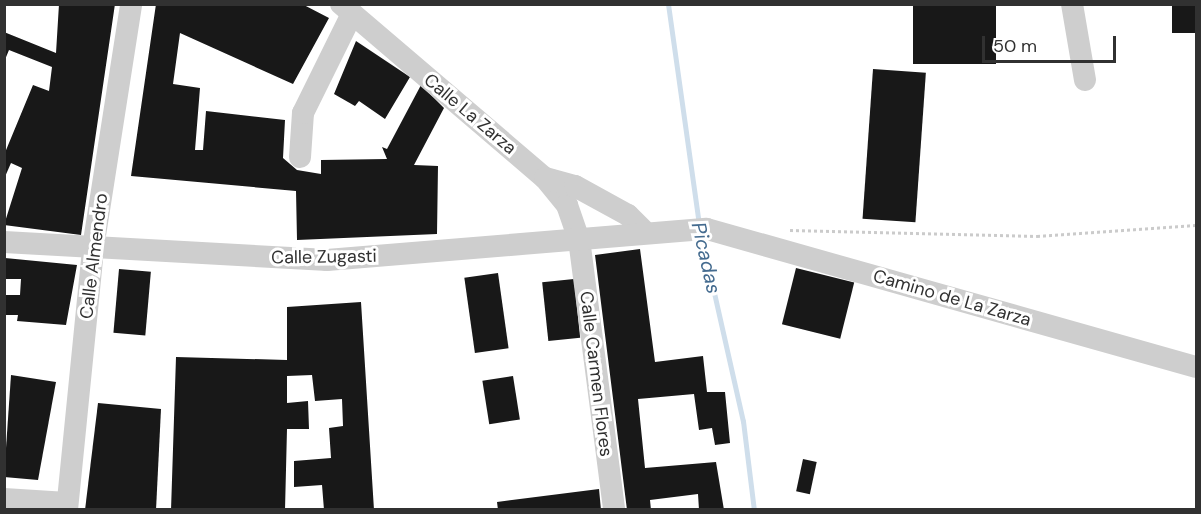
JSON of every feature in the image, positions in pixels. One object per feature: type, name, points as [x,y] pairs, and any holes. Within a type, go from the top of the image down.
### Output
[{"type":"street","name":"Calle Almendro","points":[[67,506],[93,248],[131,4]]},
{"type":"street","points":[[1072,4],[1085,80]]},
{"type":"street","points":[[300,157],[303,113],[347,9]]},
{"type":"street","name":"Calle La Zarza","points":[[347,9],[545,177],[567,205],[579,239]]},
{"type":"street","points":[[545,177],[575,186],[628,215],[643,230]]},
{"type":"street","name":"Calle Zugasti","points":[[4,242],[327,260],[579,239],[643,230],[697,229]]},
{"type":"street","name":"Camino de La Zarza","points":[[697,229],[1197,367]]},
{"type":"street","name":"Calle Carmen Flores","points":[[579,239],[614,510]]},
{"type":"street","points":[[4,499],[67,506]]},
{"type":"path","points":[[778,230],[1037,236],[1197,225]]},
{"type":"building","points":[[59,4],[115,4],[81,235],[4,225],[22,168],[11,163],[4,179],[4,155],[33,85],[49,91],[52,67],[9,50],[4,62],[4,32],[56,53]]},
{"type":"building","points":[[156,4],[302,4],[329,18],[293,84],[180,33],[173,84],[200,88],[195,150],[203,150],[206,111],[285,120],[283,158],[297,170],[321,174],[321,160],[387,159],[382,147],[387,149],[421,85],[444,108],[414,165],[438,166],[437,234],[297,240],[296,191],[131,176]]},
{"type":"building","points":[[1172,4],[1196,4],[1196,33],[1172,33]]},
{"type":"building","points":[[913,5],[996,5],[996,64],[913,64]]},
{"type":"building","points":[[356,41],[410,77],[385,119],[359,101],[355,106],[334,94]]},
{"type":"building","points":[[873,69],[926,73],[915,222],[863,219]]},
{"type":"building","points":[[640,249],[655,362],[703,356],[707,392],[725,392],[730,443],[715,445],[712,428],[699,430],[694,394],[638,399],[645,468],[716,462],[724,510],[699,510],[698,494],[650,500],[651,510],[627,510],[595,255]]},
{"type":"building","points":[[5,258],[77,265],[66,325],[17,321],[18,315],[5,315],[5,295],[20,295],[21,279],[5,279]]},
{"type":"building","points":[[796,268],[854,283],[840,339],[782,324]]},
{"type":"building","points":[[119,269],[151,272],[145,336],[113,333]]},
{"type":"building","points":[[498,273],[509,348],[475,353],[464,278]]},
{"type":"building","points":[[574,279],[580,338],[548,341],[542,282]]},
{"type":"building","points":[[361,302],[374,510],[324,510],[322,485],[294,487],[294,461],[331,458],[329,428],[343,426],[342,399],[315,401],[312,375],[287,376],[287,403],[308,401],[309,429],[287,429],[285,510],[171,510],[176,357],[287,360],[287,307]]},
{"type":"building","points":[[11,375],[56,382],[38,480],[4,477]]},
{"type":"building","points":[[513,376],[520,419],[489,424],[482,381]]},
{"type":"building","points":[[98,403],[161,409],[156,510],[85,510]]},
{"type":"building","points":[[803,459],[817,462],[810,494],[796,491]]},
{"type":"building","points":[[599,489],[601,510],[498,510],[497,502]]},
{"type":"waterway","name":"Picadas","points":[[668,4],[699,225]]},
{"type":"waterway","name":"Picadas","points":[[701,235],[743,421],[754,510]]}]
